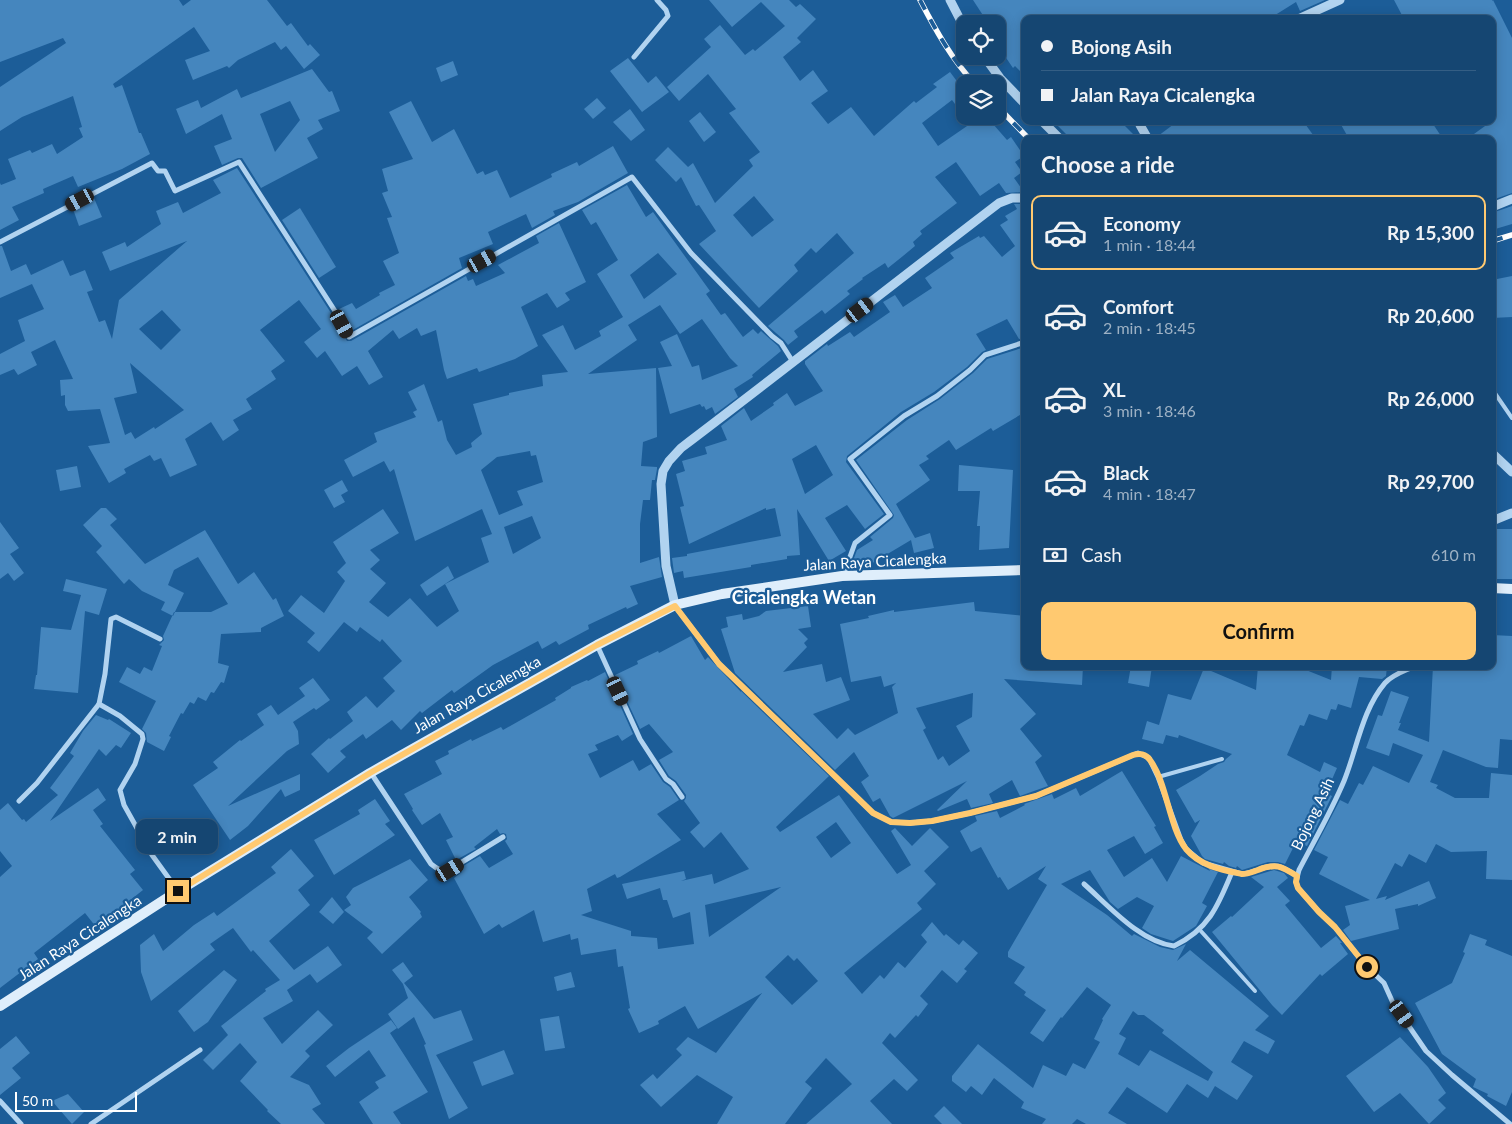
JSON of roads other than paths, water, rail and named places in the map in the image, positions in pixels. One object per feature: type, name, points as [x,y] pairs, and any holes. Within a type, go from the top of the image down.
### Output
[{"type":"main road","name":"Jalan Raya Cicalengka","points":[[0,1006],[178,891],[370,773],[597,645],[675,606],[722,594],[842,576],[1021,570]]},
{"type":"main road","points":[[1496,588],[1512,589]]},
{"type":"street","points":[[634,57],[668,16],[666,10],[657,0]]},
{"type":"street","points":[[950,0],[958,15]]},
{"type":"street","points":[[1307,15],[1340,0]]},
{"type":"street","points":[[991,65],[1021,100]]},
{"type":"street","points":[[1046,125],[1056,135]]},
{"type":"street","points":[[0,242],[152,163],[158,171],[165,171],[175,191],[238,162],[335,311],[349,337],[632,177],[692,253],[781,343],[794,363]]},
{"type":"street","points":[[1021,198],[1012,198],[1000,203],[681,448],[669,460],[663,471],[661,484],[666,566],[675,606],[719,664],[873,813],[891,822],[932,821],[1036,796],[1138,753],[1149,758],[1181,840],[1186,848],[1203,863],[1232,872],[1247,874],[1277,865],[1297,876],[1298,888],[1335,927],[1367,967],[1384,983],[1393,1003],[1426,1050],[1452,1075],[1510,1124]]},
{"type":"street","points":[[1496,205],[1512,199]]},
{"type":"street","points":[[842,576],[855,543],[890,515],[850,459],[904,416],[970,370],[985,355],[1021,343]]},
{"type":"street","points":[[1496,457],[1512,472]]},
{"type":"street","points":[[1496,519],[1512,513]]},
{"type":"street","points":[[19,801],[37,783],[99,704],[105,674],[111,619],[116,618],[160,639]]},
{"type":"street","points":[[597,645],[640,739],[666,779],[682,797]]},
{"type":"street","name":"Bojong Asih","points":[[1297,876],[1336,800],[1345,779],[1364,720],[1377,694],[1392,676],[1406,670]]},
{"type":"street","points":[[99,704],[120,716],[127,724],[142,734],[135,764],[120,790],[124,805],[152,855],[178,891]]},
{"type":"street","points":[[370,773],[431,864],[437,869],[450,870],[503,837]]},
{"type":"street","points":[[1084,884],[1141,934],[1155,942],[1174,946],[1200,929],[1218,907],[1232,872]]},
{"type":"street","points":[[91,1124],[200,1050]]},
{"type":"street","points":[[0,1101],[21,1124]]},
{"type":"lane","points":[[1496,395],[1512,418]]},
{"type":"lane","points":[[1158,777],[1222,759]]},
{"type":"lane","points":[[1200,929],[1255,991]]},
{"type":"railway","points":[[920,0],[951,55],[967,75]]},
{"type":"railway","points":[[1006,115],[1025,135]]},
{"type":"railway","points":[[1496,240],[1512,235]]},
{"type":"district","name":"Cicalengka Wetan","points":[[804,598]]}]
